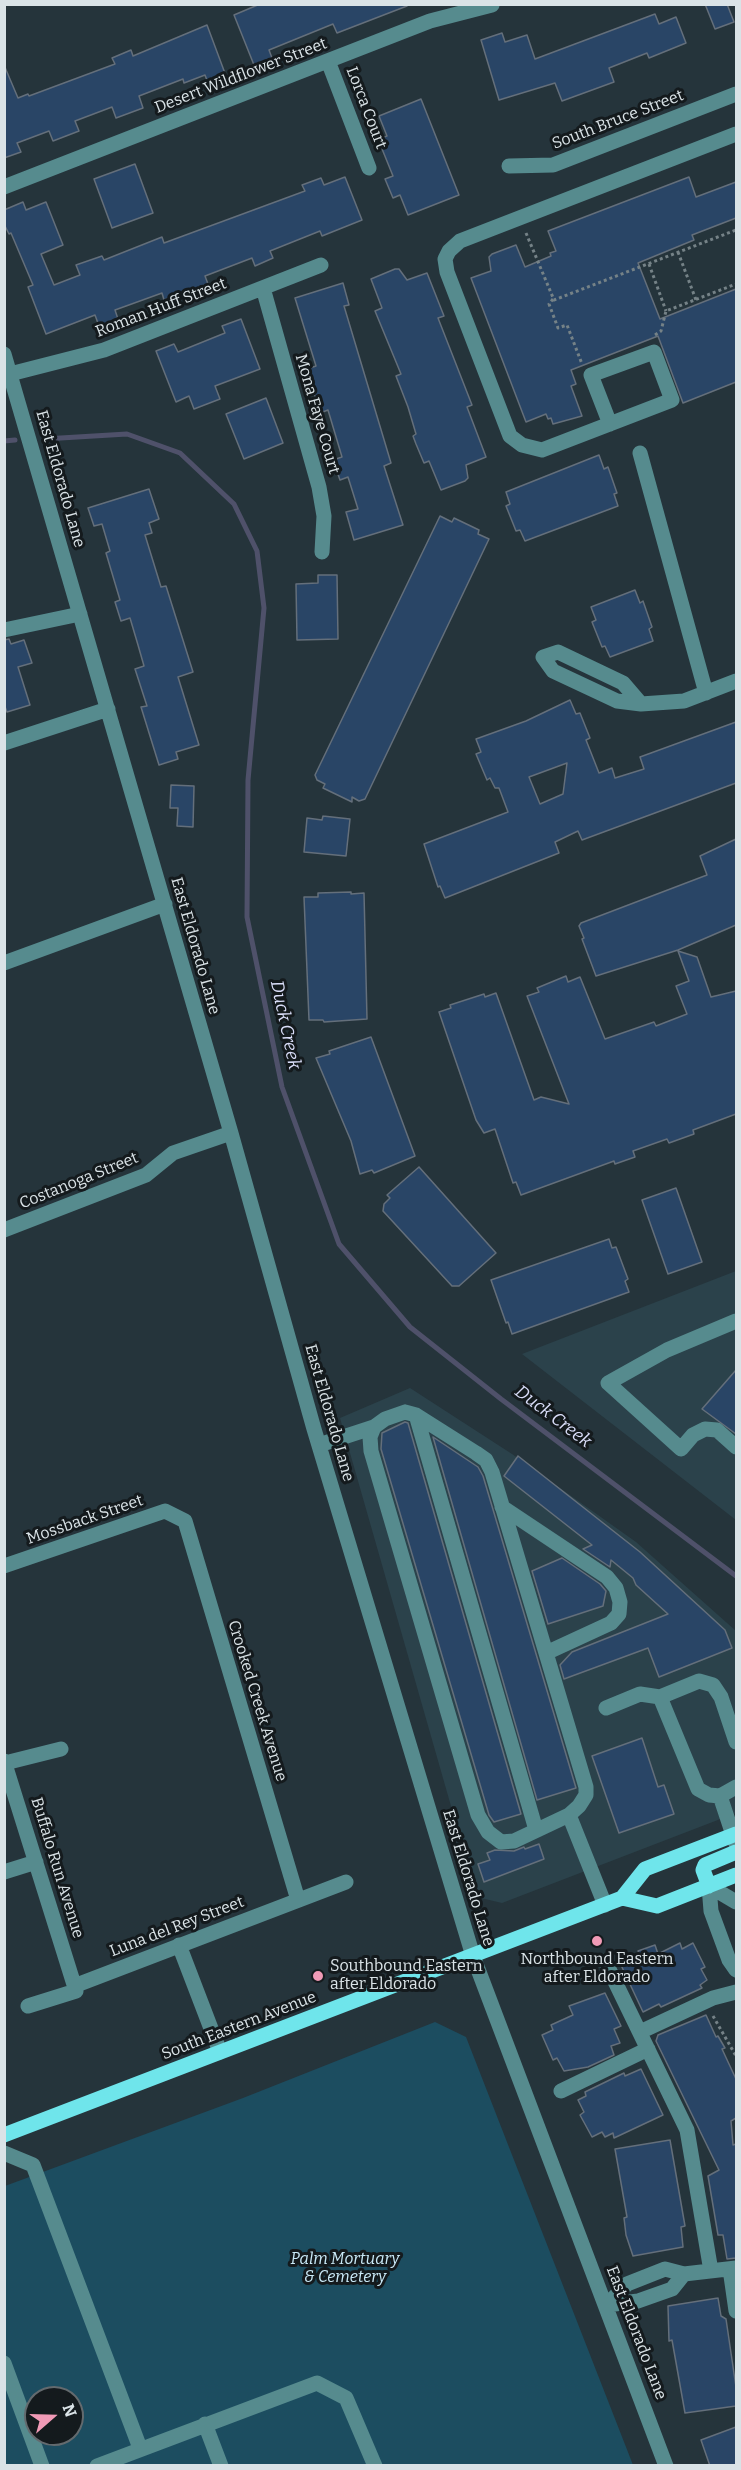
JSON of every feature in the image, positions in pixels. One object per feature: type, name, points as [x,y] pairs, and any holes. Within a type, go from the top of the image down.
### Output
[{"type":"main road","name":"South Eastern Avenue","points":[[4,2135],[605,1905],[622,1898],[645,1869],[735,1838]]},
{"type":"main road","points":[[709,1886],[703,1870],[705,1865],[736,1852]]},
{"type":"main road","points":[[622,1898],[657,1906],[736,1875]]},
{"type":"street","name":"Desert Wildflower Street","points":[[4,187],[430,21],[492,5]]},
{"type":"street","name":"Lorca Court","points":[[328,61],[369,168]]},
{"type":"street","name":"South Bruce Street","points":[[509,166],[553,165],[736,94]]},
{"type":"street","points":[[610,424],[591,375],[654,352],[672,400],[610,424],[542,450],[522,445],[510,436],[447,272],[445,258],[449,250],[460,241],[736,134]]},
{"type":"street","name":"Roman Huff Street","points":[[10,374],[104,350],[321,265]]},
{"type":"street","name":"Mona Faye Court","points":[[263,288],[319,488],[324,516],[322,552]]},
{"type":"street","name":"East Eldorado Lane","points":[[4,354],[165,904],[319,1445],[473,1956],[607,2305],[666,2466]]},
{"type":"street","points":[[640,453],[706,693]]},
{"type":"street","points":[[4,630],[80,614]]},
{"type":"street","points":[[640,704],[623,683],[558,652],[543,657],[552,670],[617,701],[640,704],[684,701],[736,681]]},
{"type":"street","points":[[4,743],[108,709]]},
{"type":"street","points":[[4,963],[165,904]]},
{"type":"street","name":"Costanoga Street","points":[[4,1230],[146,1175],[173,1153],[231,1133]]},
{"type":"street","points":[[736,1321],[667,1350],[608,1383],[681,1449],[693,1435],[705,1429],[717,1430],[736,1447]]},
{"type":"street","points":[[319,1445],[374,1427],[385,1419],[405,1412],[416,1415],[486,1460],[586,1787],[586,1795],[569,1815],[514,1841],[501,1842],[488,1832],[478,1815],[371,1451],[370,1437],[374,1427]]},
{"type":"street","points":[[416,1415],[536,1830]]},
{"type":"street","points":[[502,1507],[607,1577],[616,1588],[620,1602],[619,1614],[611,1623],[546,1653]]},
{"type":"street","name":"Mossback Street","points":[[4,1566],[165,1511],[177,1515]]},
{"type":"street","name":"Crooked Creek Avenue","points":[[177,1515],[185,1521],[298,1900]]},
{"type":"street","points":[[606,1708],[640,1694],[660,1696],[699,1681],[705,1681],[713,1685],[721,1698],[736,1742]]},
{"type":"street","points":[[660,1696],[698,1789],[710,1795],[720,1796],[736,1787]]},
{"type":"street","points":[[5,1762],[61,1749]]},
{"type":"street","name":"Buffalo Run Avenue","points":[[5,1762],[74,1986]]},
{"type":"street","points":[[720,1796],[735,1838]]},
{"type":"street","points":[[569,1815],[605,1905]]},
{"type":"street","points":[[4,1872],[36,1862]]},
{"type":"street","name":"Luna del Rey Street","points":[[28,2006],[76,1991],[74,1986],[346,1882]]},
{"type":"street","points":[[709,1886],[736,1902]]},
{"type":"street","points":[[709,1886],[711,1911],[729,1960],[736,1970]]},
{"type":"street","points":[[179,1946],[220,2052]]},
{"type":"street","points":[[605,1960],[687,2130],[711,2271]]},
{"type":"street","points":[[640,2032],[707,2001],[736,1992]]},
{"type":"street","points":[[561,2091],[648,2049]]},
{"type":"street","points":[[4,2153],[33,2165],[119,2386],[140,2448]]},
{"type":"street","points":[[607,2305],[627,2284],[665,2269],[684,2274],[733,2268],[736,2311]]},
{"type":"street","points":[[607,2305],[638,2301],[672,2289],[684,2274]]},
{"type":"street","points":[[4,2363],[9,2388],[42,2466]]},
{"type":"street","points":[[96,2466],[316,2383],[346,2398],[375,2466]]},
{"type":"street","points":[[205,2424],[221,2466]]},
{"type":"path","points":[[520,218],[553,299]]},
{"type":"path","points":[[591,375],[588,365],[583,367],[567,325],[558,328],[549,304],[553,299],[736,230]]},
{"type":"path","points":[[678,252],[696,300]]},
{"type":"path","points":[[649,264],[666,311],[661,331],[655,335],[654,352]]},
{"type":"path","points":[[666,311],[736,284]]},
{"type":"path","points":[[707,2001],[724,2039],[736,2056]]},
{"type":"shaded area","points":[[736,1271],[736,1520],[522,1354]]},
{"type":"shaded area","points":[[410,1388],[512,1454],[636,1542],[736,1631],[736,1813],[502,1903],[481,1898],[471,1876],[340,1418]]},
{"type":"green space","name":"Palm Mortuary & Cemetery","points":[[435,2022],[466,2037],[633,2465],[5,2466],[5,2186],[243,2098]]},
{"type":"building","points":[[260,4],[407,4],[407,6],[337,33],[333,24],[269,50],[272,58],[254,65],[234,15]]},
{"type":"building","points":[[705,4],[727,4],[734,22],[715,29]]},
{"type":"building","points":[[655,14],[659,24],[676,17],[686,43],[649,58],[647,53],[609,68],[614,82],[562,101],[555,83],[499,100],[481,40],[502,33],[505,42],[527,35],[535,59]]},
{"type":"building","points":[[207,25],[226,76],[208,83],[205,75],[184,83],[183,79],[139,96],[143,108],[116,118],[112,107],[75,121],[79,131],[53,141],[49,131],[17,143],[21,152],[4,158],[4,65],[18,98],[28,94],[29,96],[115,64],[112,58],[131,50],[133,56]]},
{"type":"building","points":[[421,99],[459,195],[408,215],[400,195],[393,198],[385,179],[393,176],[378,139],[387,136],[379,116]]},
{"type":"building","points":[[135,164],[153,213],[112,228],[94,179]]},
{"type":"building","points":[[345,177],[362,220],[322,236],[320,231],[270,251],[273,258],[255,266],[252,258],[205,276],[208,284],[164,300],[162,293],[115,310],[118,319],[99,326],[95,315],[46,334],[28,287],[33,285],[11,233],[9,234],[4,224],[4,210],[23,202],[26,210],[46,202],[63,245],[41,254],[54,285],[80,275],[76,265],[102,256],[104,260],[162,237],[164,243],[305,191],[302,185],[321,178],[324,185]]},
{"type":"building","points":[[689,177],[696,197],[736,182],[736,218],[692,235],[694,240],[638,263],[660,319],[736,289],[736,382],[683,403],[658,336],[571,370],[576,384],[571,386],[582,416],[553,424],[551,418],[548,419],[546,414],[526,422],[471,278],[491,271],[489,257],[492,254],[516,245],[525,267],[551,256],[550,253],[556,251],[548,231]]},
{"type":"building","points":[[399,269],[407,280],[427,273],[444,316],[438,318],[472,405],[467,407],[486,457],[466,465],[468,478],[465,481],[441,490],[429,461],[424,463],[413,436],[416,434],[396,376],[401,374],[375,311],[382,308],[371,279]]},
{"type":"building","points":[[343,283],[349,305],[344,306],[391,463],[384,466],[403,525],[354,540],[346,512],[358,509],[348,477],[340,480],[333,460],[342,457],[328,410],[320,413],[314,393],[307,369],[316,366],[295,298]]},
{"type":"building","points":[[241,319],[260,369],[215,386],[220,399],[194,409],[189,396],[176,402],[156,351],[174,344],[178,352],[225,333],[222,326]]},
{"type":"building","points":[[266,398],[283,443],[244,459],[226,414]]},
{"type":"building","points":[[599,455],[604,469],[608,467],[617,493],[614,494],[618,506],[525,541],[520,530],[516,531],[506,506],[510,504],[506,492]]},
{"type":"building","points":[[149,489],[159,519],[149,523],[152,533],[145,535],[161,587],[166,586],[193,672],[178,677],[199,745],[176,752],[178,759],[159,765],[141,707],[147,706],[135,669],[144,666],[130,618],[121,621],[115,602],[120,600],[106,553],[110,551],[102,524],[94,526],[88,508]]},
{"type":"building","points":[[440,516],[452,522],[454,518],[479,530],[478,534],[489,539],[365,799],[359,801],[352,797],[352,802],[323,788],[325,784],[317,780],[315,775]]},
{"type":"building","points":[[318,575],[337,575],[338,639],[297,640],[296,584],[318,583]]},
{"type":"building","points":[[635,590],[640,603],[643,601],[652,627],[649,629],[653,641],[610,657],[605,646],[602,647],[592,622],[596,620],[591,607]]},
{"type":"building","points":[[9,639],[11,644],[24,640],[32,663],[18,667],[30,705],[7,712],[4,704],[4,640]]},
{"type":"building","points":[[570,700],[576,714],[580,713],[590,738],[586,740],[599,773],[612,768],[615,778],[644,769],[640,757],[736,722],[736,783],[582,840],[578,831],[555,842],[559,853],[445,898],[440,886],[438,887],[424,844],[508,812],[499,788],[495,788],[490,778],[487,780],[476,754],[481,752],[476,739],[526,721]],"holes":[[[567,763],[563,794],[540,804],[529,777]]]},
{"type":"building","points":[[171,785],[194,786],[193,827],[177,826],[178,808],[170,808]]},
{"type":"building","points":[[323,816],[350,819],[346,856],[304,852],[307,818],[322,820]]},
{"type":"building","points":[[736,839],[736,925],[678,950],[596,976],[582,939],[584,938],[579,926],[581,923],[707,875],[700,856]]},
{"type":"building","points":[[351,892],[351,894],[364,893],[367,1019],[324,1022],[323,1020],[309,1020],[304,897],[318,897],[318,893]]},
{"type":"building","points":[[678,951],[697,957],[711,997],[736,991],[736,1114],[693,1130],[694,1134],[669,1143],[667,1139],[633,1151],[635,1157],[615,1164],[614,1161],[521,1195],[516,1182],[513,1183],[495,1129],[484,1133],[476,1120],[439,1012],[451,1008],[450,1005],[484,994],[485,997],[496,993],[534,1100],[541,1097],[569,1104],[527,996],[539,992],[537,988],[566,976],[568,982],[580,977],[605,1039],[654,1022],[656,1026],[687,1014],[676,986],[689,981]]},
{"type":"building","points":[[371,1037],[415,1156],[374,1173],[372,1170],[360,1174],[351,1141],[316,1058],[330,1054],[329,1051]]},
{"type":"building","points":[[419,1167],[496,1253],[459,1286],[452,1286],[383,1211],[384,1204],[390,1198],[387,1195]]},
{"type":"building","points":[[676,1188],[702,1262],[668,1274],[642,1200]]},
{"type":"building","points":[[609,1239],[612,1248],[616,1247],[628,1279],[625,1281],[629,1292],[512,1334],[491,1280]]},
{"type":"building","points":[[736,1370],[736,1434],[702,1409]]},
{"type":"building","points":[[405,1422],[408,1423],[521,1814],[494,1822],[489,1815],[381,1449],[382,1433]]},
{"type":"building","points":[[433,1437],[478,1467],[483,1476],[576,1788],[537,1800]]},
{"type":"building","points":[[518,1456],[640,1552],[725,1630],[732,1648],[659,1677],[648,1648],[564,1679],[560,1665],[572,1652],[668,1614],[636,1585],[633,1578],[611,1560],[610,1567],[583,1549],[592,1545],[504,1476]]},
{"type":"building","points":[[562,1558],[600,1584],[606,1591],[603,1606],[548,1624],[532,1571]]},
{"type":"building","points":[[642,1738],[658,1787],[664,1785],[674,1814],[619,1833],[592,1756]]},
{"type":"building","points":[[539,1844],[544,1859],[484,1882],[478,1864],[490,1860],[487,1853],[495,1850],[514,1851]]},
{"type":"building","points":[[680,1943],[682,1949],[693,1943],[705,1967],[701,1969],[707,1980],[700,1985],[702,1988],[661,2007],[659,2004],[643,2012],[621,1965],[640,1955],[638,1951],[655,1945],[658,1954]]},
{"type":"building","points":[[605,1993],[621,2026],[614,2029],[620,2043],[611,2046],[614,2055],[588,2067],[564,2071],[557,2058],[553,2060],[542,2035],[553,2030],[551,2025],[573,2015],[569,2006]]},
{"type":"building","points":[[706,2015],[716,2037],[718,2036],[725,2048],[722,2049],[736,2079],[736,2118],[731,2121],[733,2145],[736,2144],[736,2258],[727,2259],[723,2235],[718,2235],[708,2176],[719,2170],[656,2041],[658,2035]]},
{"type":"building","points":[[641,2069],[663,2115],[614,2138],[613,2133],[605,2137],[602,2132],[592,2137],[580,2115],[584,2112],[578,2100],[586,2096],[585,2092],[624,2073],[625,2076]]},
{"type":"building","points":[[670,2140],[685,2226],[681,2227],[683,2247],[633,2256],[626,2235],[624,2218],[627,2217],[615,2149]]},
{"type":"building","points":[[718,2298],[721,2316],[726,2319],[736,2387],[736,2406],[685,2413],[672,2340],[669,2341],[668,2306]]},
{"type":"building","points":[[736,2427],[736,2466],[710,2466],[701,2440]]},
{"type":"waterway","name":"Duck Creek","points":[[44,439],[127,434],[180,453],[234,504],[257,551],[264,608],[248,780],[247,917],[282,1087],[339,1244],[410,1327],[501,1399],[736,1576]]},
{"type":"waterway","name":"Duck Creek","points":[[4,441],[15,440]]},
{"type":"place","name":"Northbound Eastern after Eldorado","points":[[597,1941]]},
{"type":"place","name":"Southbound Eastern after Eldorado","points":[[318,1976]]}]
